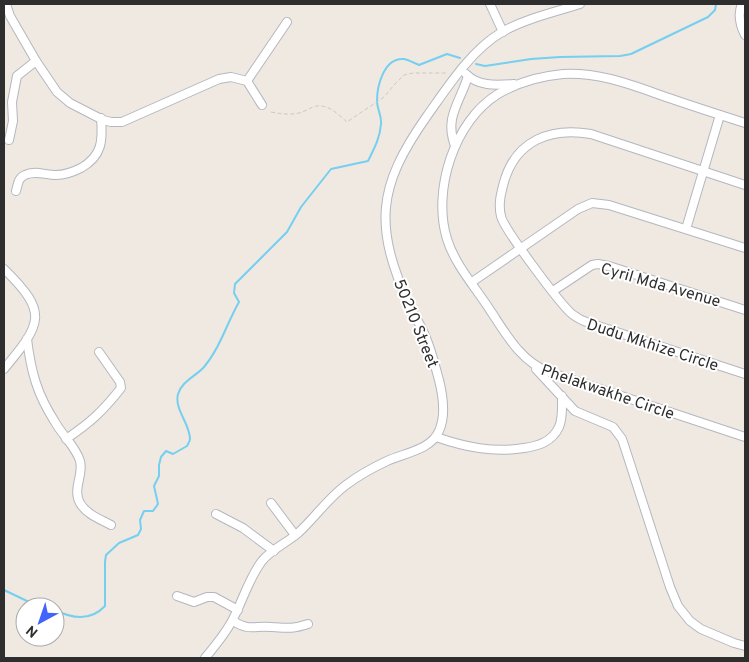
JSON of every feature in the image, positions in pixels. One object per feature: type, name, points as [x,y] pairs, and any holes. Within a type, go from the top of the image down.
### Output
[{"type":"street","points":[[6,4],[10,16],[51,85],[62,97],[111,122],[122,122],[219,79],[231,77],[247,81],[262,105]]},
{"type":"street","points":[[490,4],[503,32]]},
{"type":"street","name":"50210 Street","points":[[436,437],[440,431],[443,412],[440,386],[426,337],[403,290],[385,234],[385,207],[389,186],[400,158],[413,136],[460,72],[489,41],[503,32],[580,4]]},
{"type":"street","points":[[741,7],[741,27],[745,35]]},
{"type":"street","points":[[247,81],[287,22]]},
{"type":"street","points":[[9,140],[13,121],[12,102],[17,76],[36,61]]},
{"type":"street","points":[[460,72],[482,84],[519,84]]},
{"type":"street","name":"Phelakwakhe Circle","points":[[745,123],[614,79],[596,75],[563,74],[534,80],[519,84],[497,95],[481,109],[455,146],[444,184],[443,198],[444,228],[454,256],[509,338],[530,362],[549,372],[745,437]]},
{"type":"street","points":[[455,146],[450,127],[468,76]]},
{"type":"street","points":[[686,229],[720,115]]},
{"type":"street","points":[[16,191],[20,180],[26,174],[35,172],[62,175],[77,170],[93,160],[98,154],[102,128],[101,118]]},
{"type":"street","name":"Dudu Mkhize Circle","points":[[745,185],[591,134],[569,132],[545,136],[525,147],[520,152],[512,162],[501,192],[500,204],[502,220],[521,249],[572,314],[589,323],[745,374]]},
{"type":"street","points":[[472,282],[578,209],[592,203],[609,205],[745,248]]},
{"type":"street","name":"Cyril Mda Avenue","points":[[554,291],[586,268],[598,264],[745,310]]},
{"type":"street","points":[[4,269],[26,293],[36,312],[35,324],[27,339],[4,369]]},
{"type":"street","points":[[27,339],[30,366],[37,388],[54,421],[77,454],[80,462],[77,491],[80,504],[88,512],[111,525]]},
{"type":"street","points":[[66,439],[104,410],[121,388],[120,382],[99,352]]},
{"type":"street","points":[[530,362],[580,414],[613,426],[618,431],[670,587],[682,613],[701,629],[734,644],[745,646]]},
{"type":"street","points":[[205,658],[233,621],[260,563],[295,535],[348,483],[386,462],[427,445],[436,437],[464,446],[491,451],[506,451],[542,444],[549,440],[558,429],[562,416],[562,396]]},
{"type":"street","points":[[271,503],[295,535]]},
{"type":"street","points":[[216,514],[243,528],[274,551]]},
{"type":"street","points":[[177,596],[194,602],[207,597],[214,597],[238,610]]},
{"type":"street","points":[[233,621],[251,628],[266,626],[296,628],[308,624]]},
{"type":"path","points":[[272,112],[286,115],[300,113],[315,106],[324,106],[347,122],[384,98],[404,76],[414,73],[460,72]]},
{"type":"waterway","points":[[476,64],[485,66],[531,59],[631,54],[708,17],[715,10],[716,4]]},
{"type":"waterway","points":[[65,614],[75,617],[88,616],[100,611],[105,606],[106,555],[119,543],[138,535],[141,529],[140,520],[144,511],[153,511],[158,504],[154,486],[159,476],[161,457],[166,451],[173,454],[187,446],[190,439],[188,428],[178,405],[178,394],[186,382],[210,360],[219,344],[239,302],[234,293],[235,284],[287,232],[301,207],[331,169],[368,161],[380,129],[381,121],[377,95],[380,81],[387,67],[397,60],[404,59],[419,65],[447,54],[460,58]]},
{"type":"waterway","points":[[4,590],[19,597]]}]
